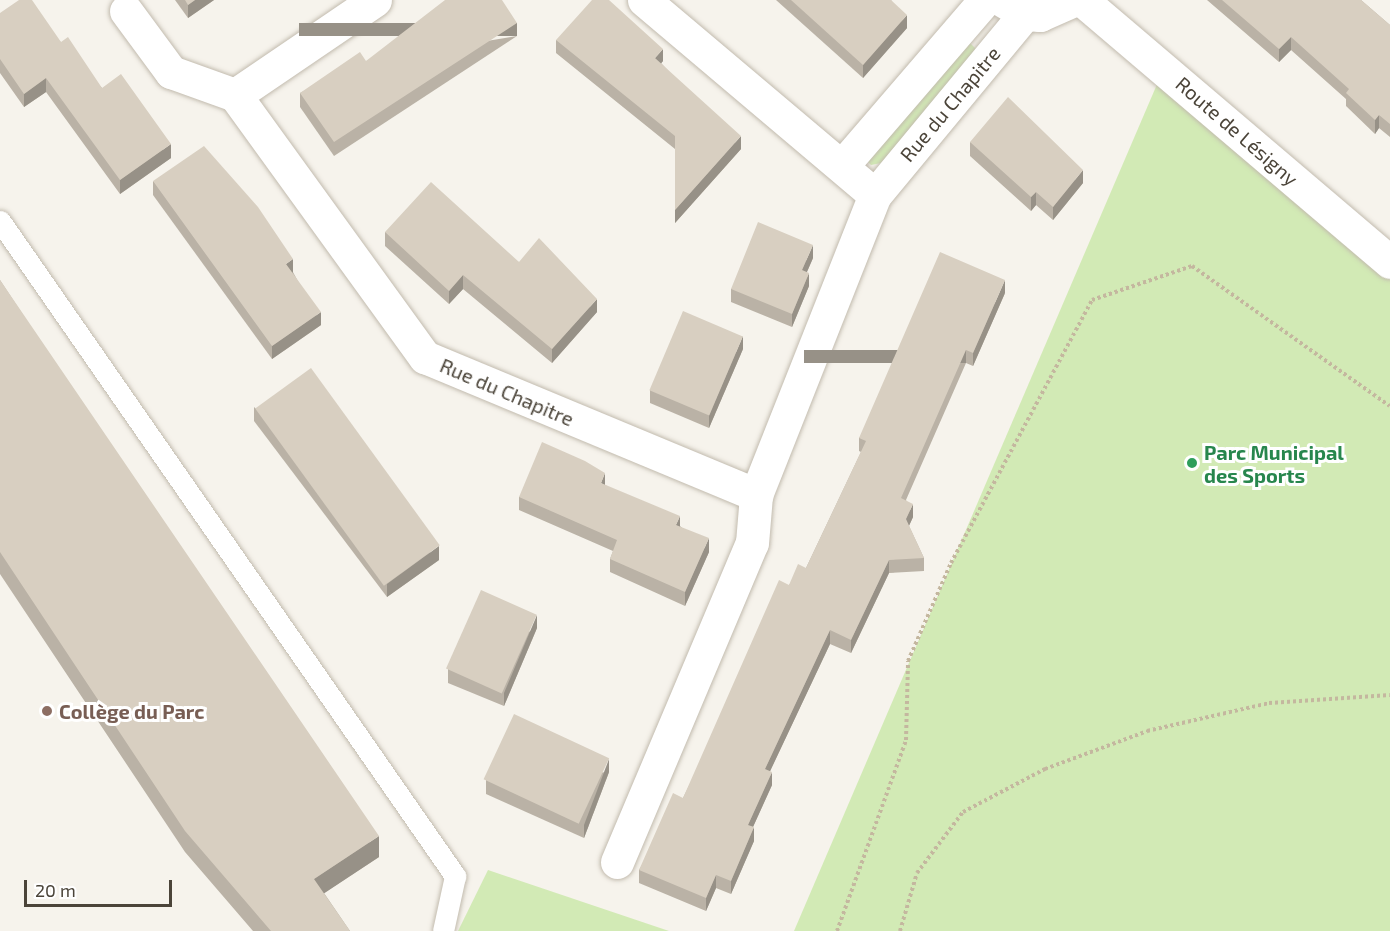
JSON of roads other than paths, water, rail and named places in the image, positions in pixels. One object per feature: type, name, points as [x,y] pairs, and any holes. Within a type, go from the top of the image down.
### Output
[{"type":"street","points":[[126,11],[171,72],[235,95],[375,0]]},
{"type":"street","points":[[644,0],[875,195]]},
{"type":"street","name":"Rue du Chapitre","points":[[842,166],[985,0]]},
{"type":"street","points":[[1014,7],[1054,13],[1073,0]]},
{"type":"street","name":"Route de Lésigny","points":[[1082,0],[1390,262]]},
{"type":"street","name":"Rue du Chapitre","points":[[616,862],[752,543],[756,495],[875,195],[1014,7]]},
{"type":"street","name":"Rue du Chapitre","points":[[235,95],[425,357],[756,495]]},
{"type":"lane","points":[[0,221],[455,876],[443,931]]},
{"type":"place","name":"Parc Municipal des Sports","points":[[1192,463]]},
{"type":"place","name":"Collège du Parc","points":[[47,711]]}]
